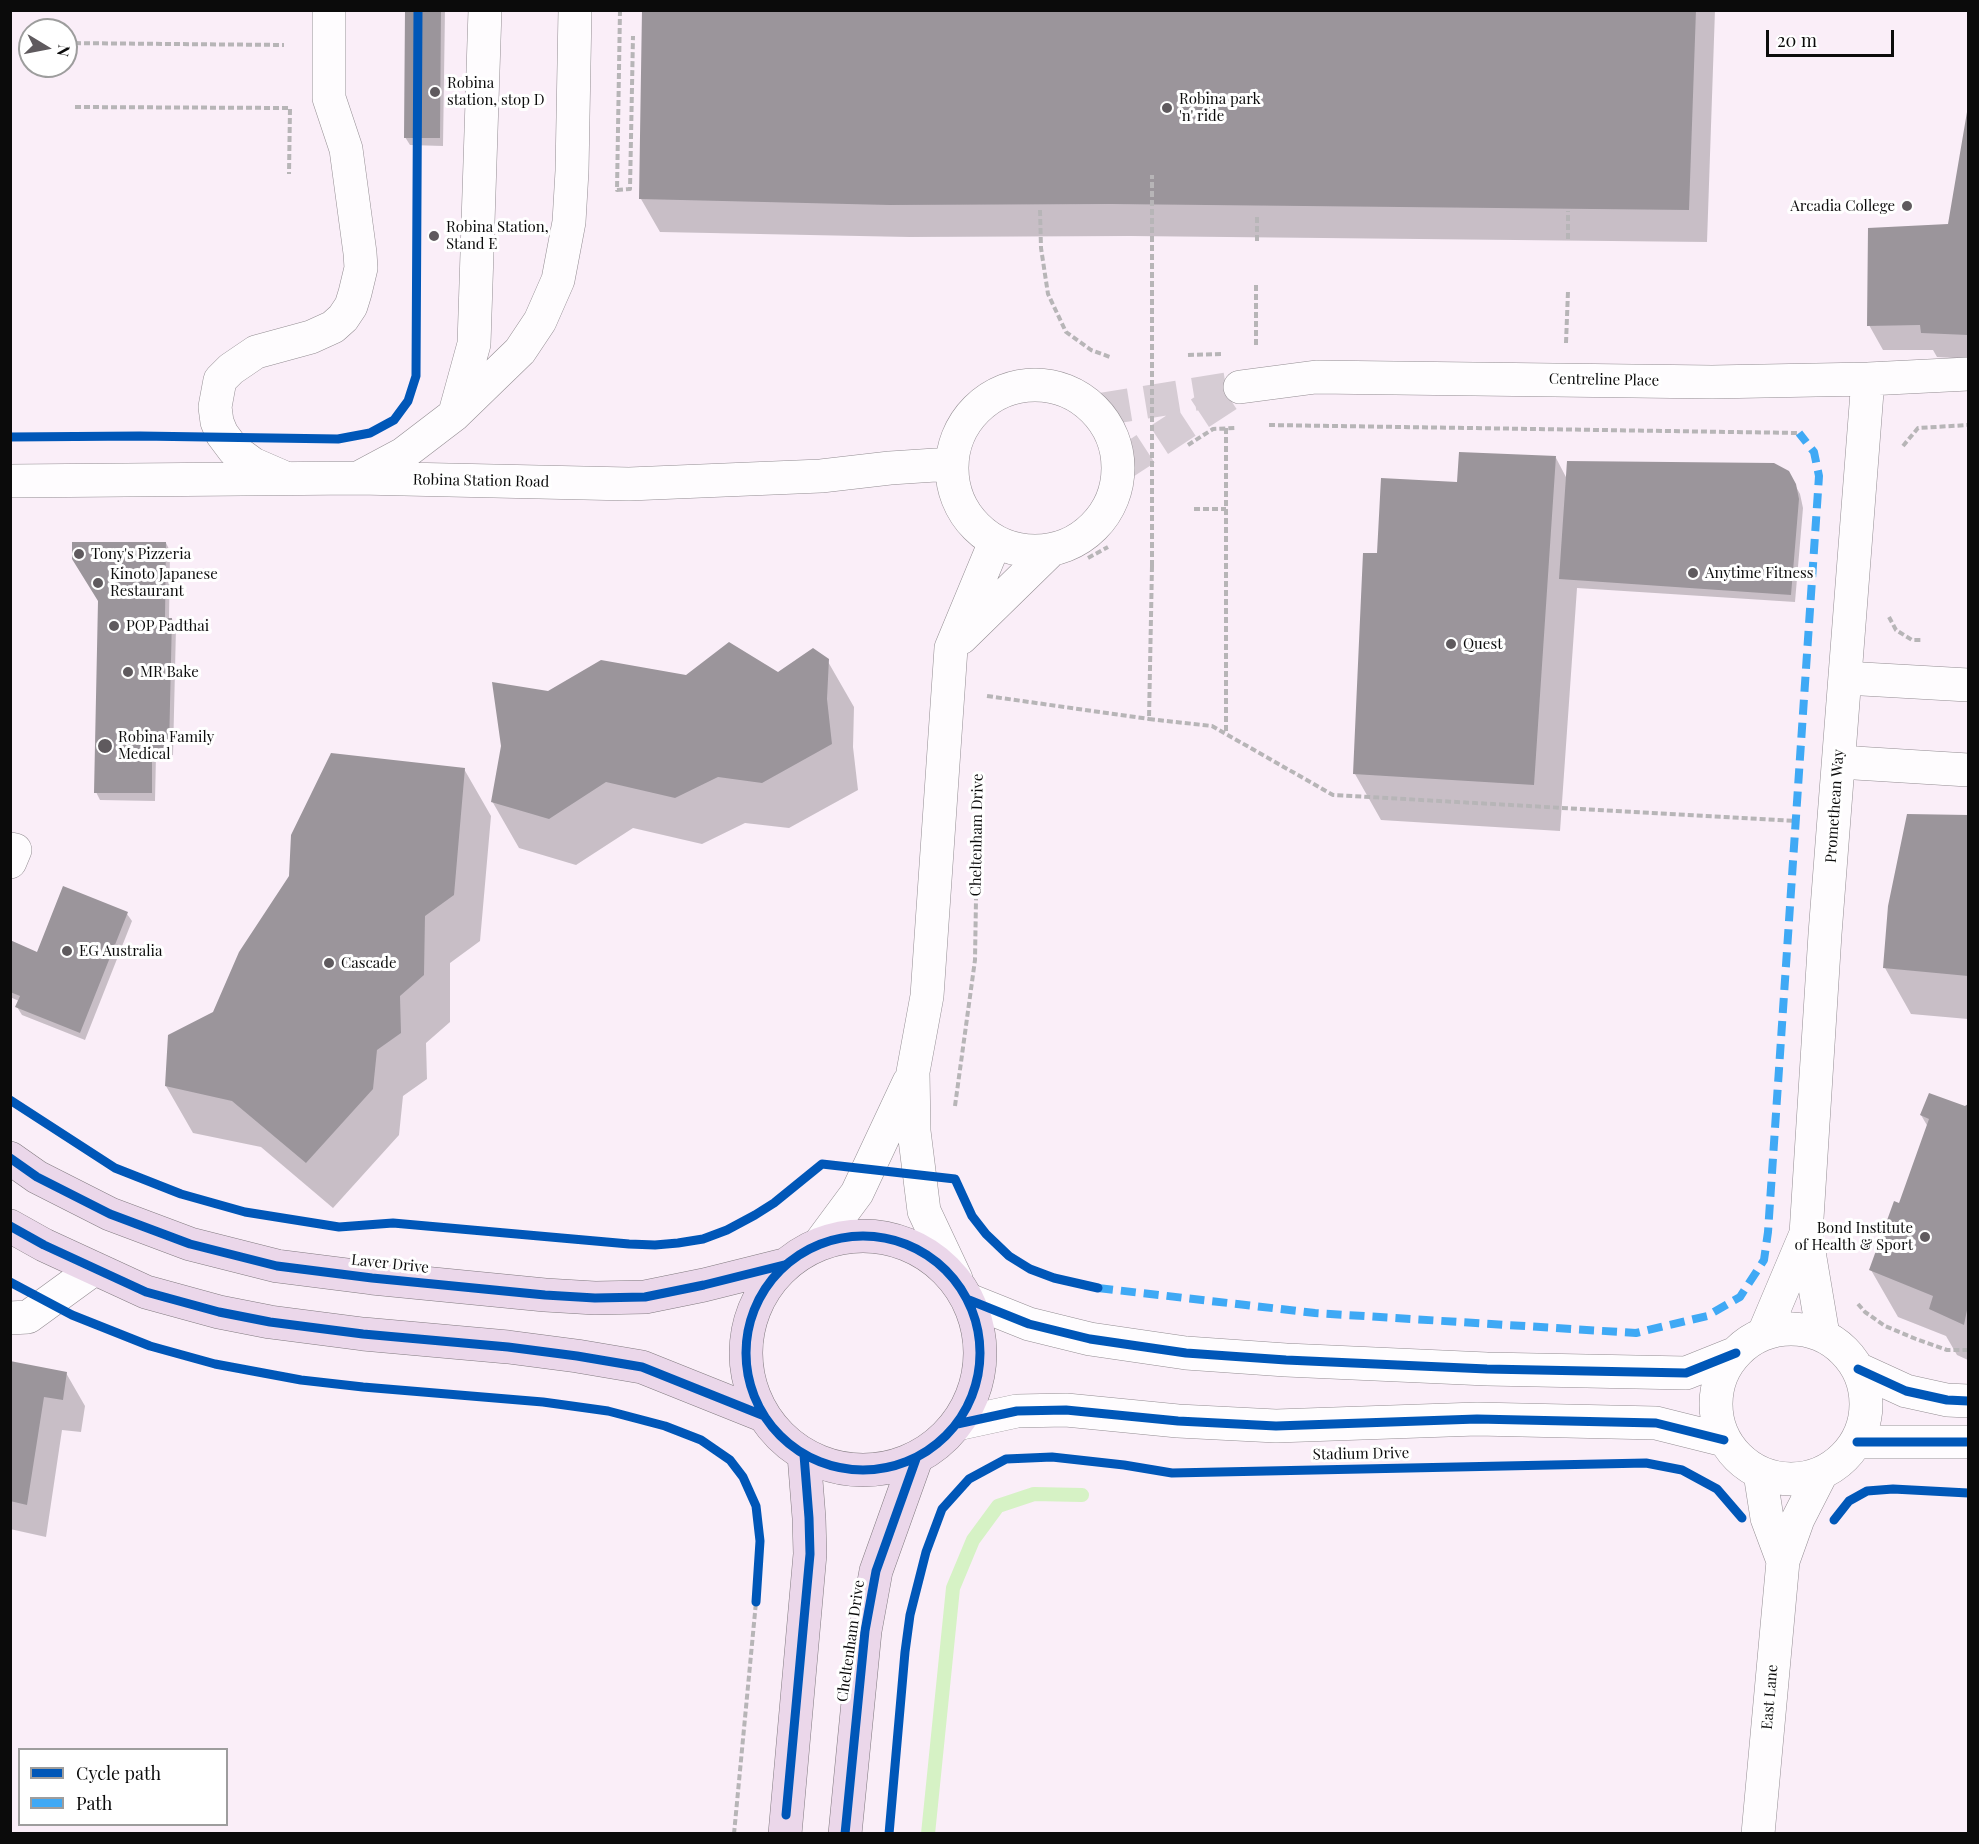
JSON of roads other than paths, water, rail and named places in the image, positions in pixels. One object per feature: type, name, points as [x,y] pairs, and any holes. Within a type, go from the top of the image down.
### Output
[{"type":"main road","name":"Laver Drive","points":[[10,1158],[37,1177],[110,1214],[190,1244],[277,1266],[545,1295],[615,1298],[645,1297],[704,1285],[784,1264]]},
{"type":"main road","points":[[10,1226],[94,1269],[146,1292],[219,1311],[270,1322],[363,1334],[508,1347],[642,1367],[762,1415]]},
{"type":"main road","points":[[856,1234],[894,1239],[928,1254],[962,1290],[979,1331],[980,1364],[973,1395],[957,1424],[939,1444],[916,1459],[879,1471],[840,1469],[804,1455],[780,1437],[762,1415],[750,1386],[746,1355],[749,1323],[784,1264],[802,1250],[856,1234]]},
{"type":"main road","points":[[785,1833],[810,1554],[804,1455]]},
{"type":"main road","name":"Cheltenham Drive","points":[[845,1833],[865,1631],[872,1591],[890,1527],[916,1459]]},
{"type":"street","points":[[293,479],[279,477],[263,470],[234,450],[222,434],[214,407],[220,380],[231,369],[256,351],[311,337],[333,327],[343,318],[356,293],[361,268],[360,252],[346,149],[330,98],[329,10]]},
{"type":"street","points":[[454,415],[474,344],[485,10]]},
{"type":"street","points":[[359,478],[403,454],[454,415],[520,351],[540,321],[558,280],[568,222],[572,171],[576,10]]},
{"type":"street","name":"Centreline Place","points":[[1240,387],[1316,376],[1712,382],[1868,379],[1968,374]]},
{"type":"street","name":"Promethean Way","points":[[1806,1234],[1825,934],[1868,379]]},
{"type":"street","points":[[1038,383],[1066,389],[1097,411],[1112,435],[1118,467],[1112,501],[1090,531],[1065,547],[1050,551],[1021,551],[995,542],[964,513],[952,486],[951,464],[957,436],[977,406],[988,397],[1018,385],[1038,383]]},
{"type":"street","name":"Robina Station Road","points":[[10,481],[359,478],[629,484],[821,476],[951,464]]},
{"type":"street","points":[[995,542],[951,648],[927,996],[913,1072],[914,1131],[924,1211],[962,1290],[1029,1324],[1090,1339],[1186,1353],[1487,1369],[1686,1373],[1736,1353]]},
{"type":"street","points":[[951,648],[1050,551]]},
{"type":"street","points":[[1845,678],[1968,685]]},
{"type":"street","points":[[1839,762],[1968,770]]},
{"type":"street","points":[[10,849],[15,850],[10,862]]},
{"type":"street","points":[[820,1243],[857,1193],[913,1072]]},
{"type":"street","points":[[1764,1333],[1806,1234]]},
{"type":"street","points":[[1806,1234],[1823,1335]]},
{"type":"street","points":[[10,1318],[28,1317],[94,1269]]},
{"type":"street","points":[[1784,1329],[1804,1329],[1823,1335],[1844,1349],[1858,1369],[1866,1393],[1866,1418],[1857,1442],[1842,1461],[1821,1474],[1801,1479],[1780,1479],[1760,1473],[1739,1459],[1724,1440],[1717,1418],[1716,1394],[1723,1372],[1736,1353],[1748,1341],[1764,1333],[1784,1329]]},
{"type":"street","points":[[1858,1369],[1906,1391],[1947,1400],[1968,1401]]},
{"type":"street","name":"Stadium Drive","points":[[957,1424],[1017,1411],[1065,1410],[1178,1421],[1276,1426],[1488,1419],[1656,1423],[1724,1440]]},
{"type":"street","points":[[1857,1442],[1968,1442]]},
{"type":"street","points":[[1760,1473],[1767,1518],[1783,1561]]},
{"type":"street","points":[[1783,1561],[1798,1519],[1821,1474]]},
{"type":"street","name":"East Lane","points":[[1758,1833],[1783,1561]]},
{"type":"waterway","points":[[928,1834],[953,1588],[973,1540],[998,1506],[1034,1494],[1082,1495]]},
{"type":"tunnel","points":[[1118,467],[1240,387]]},
{"type":"tunnel","points":[[1097,410],[1227,389]]},
{"type":"place","name":"Robina station, stop D","points":[[435,92]]},
{"type":"place","name":"Robina park 'n' ride","points":[[1167,108]]},
{"type":"place","name":"Arcadia College","points":[[1907,206]]},
{"type":"place","name":"Robina Station, Stand E","points":[[434,236]]},
{"type":"place","name":"Tony's Pizzeria","points":[[79,554]]},
{"type":"place","name":"Anytime Fitness","points":[[1693,573]]},
{"type":"place","name":"Kinoto Japanese Restaurant","points":[[98,583]]},
{"type":"place","name":"POP Padthai","points":[[114,626]]},
{"type":"place","name":"Quest","points":[[1451,644]]},
{"type":"place","name":"MR Bake","points":[[128,672]]},
{"type":"place","name":"Robina Family Medical","points":[[105,746]]},
{"type":"place","name":"EG Australia","points":[[67,951]]},
{"type":"place","name":"Cascade","points":[[329,963]]},
{"type":"place","name":"Bond Institute of Health & Sport","points":[[1925,1237]]}]
